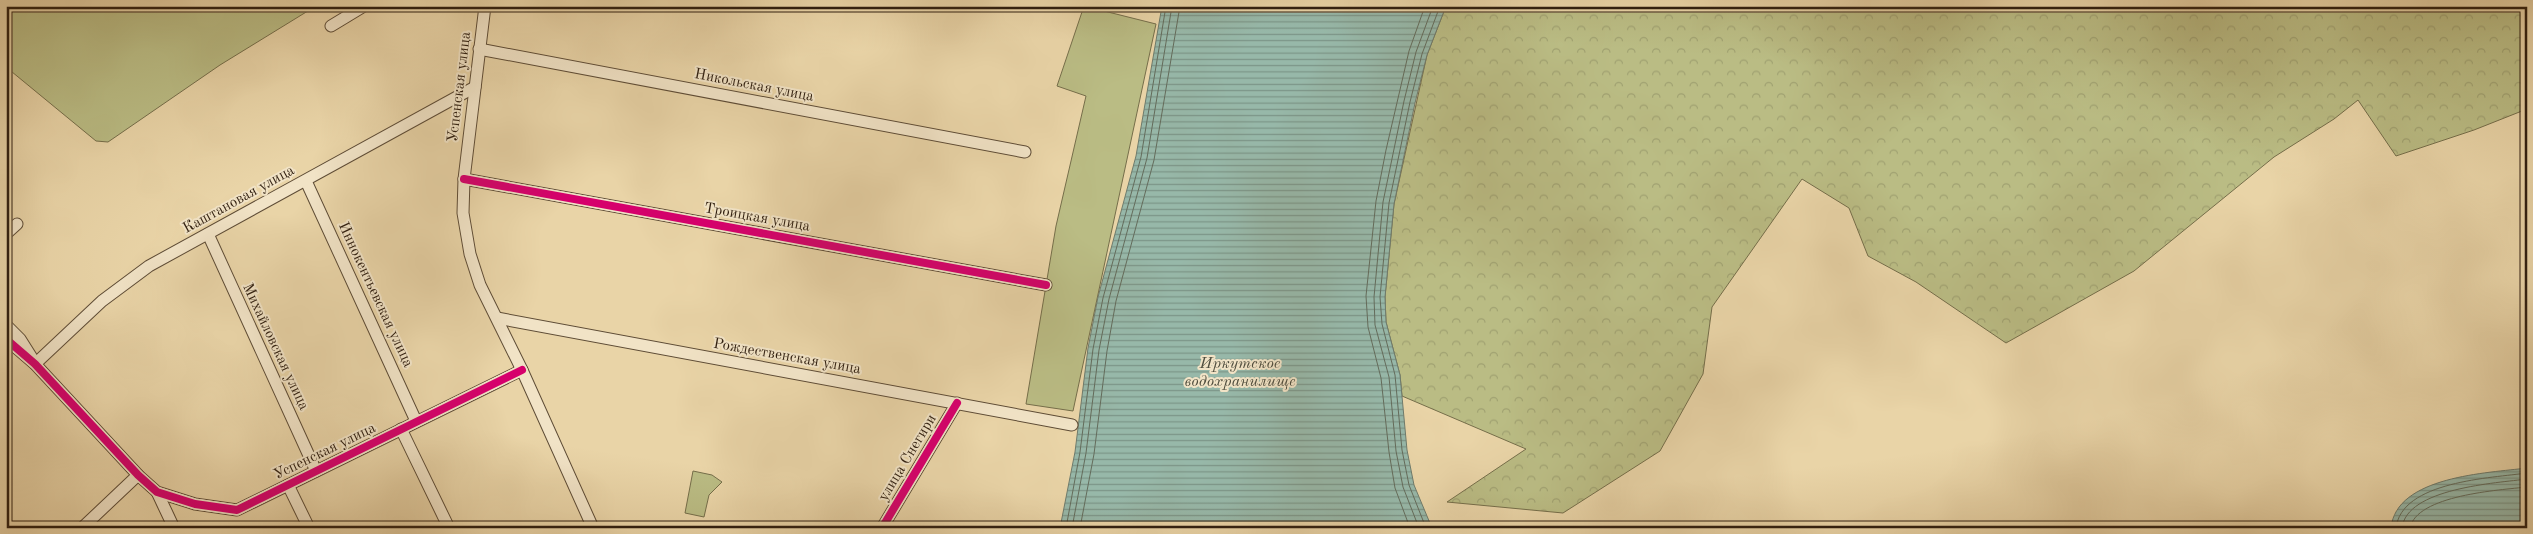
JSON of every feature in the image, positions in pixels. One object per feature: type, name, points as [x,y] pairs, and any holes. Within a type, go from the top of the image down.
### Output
[{"type":"street","points":[[331,26],[364,6]]},
{"type":"street","name":"Успенская улица","points":[[485,6],[464,179],[463,213],[470,254],[480,285],[522,370],[593,528]]},
{"type":"street","name":"Никольская улица","points":[[479,49],[1024,152]]},
{"type":"street","name":"Каштановая улица","points":[[35,364],[102,301],[149,266],[475,87]]},
{"type":"street","name":"Троицкая улица","points":[[464,179],[1046,285]]},
{"type":"street","name":"Иннокентьевская улица","points":[[306,181],[416,421]]},
{"type":"street","points":[[6,234],[17,224]]},
{"type":"street","name":"Михайловская улица","points":[[208,234],[316,472]]},
{"type":"street","name":"Рождественская улица","points":[[497,318],[1072,425]]},
{"type":"street","points":[[6,324],[20,339],[35,364]]},
{"type":"street","points":[[6,339],[35,364]]},
{"type":"street","name":"Успенская улица","points":[[35,364],[138,475],[157,492],[195,504],[237,510],[522,370]]},
{"type":"street","name":"улица Снегири","points":[[882,528],[957,403]]},
{"type":"street","points":[[401,430],[448,526]]},
{"type":"street","points":[[82,528],[138,475]]},
{"type":"street","points":[[288,485],[309,528]]},
{"type":"street","points":[[157,492],[174,528]]},
{"type":"green space","points":[[6,6],[316,6],[220,65],[108,142],[96,141],[6,67]]},
{"type":"green space","points":[[1084,6],[1156,24],[1073,411],[1026,404],[1056,226],[1086,96],[1057,86]]},
{"type":"green space","points":[[1446,6],[2527,6],[2527,109],[2474,130],[2396,156],[2358,100],[2334,119],[2274,157],[2134,271],[2006,343],[1916,282],[1868,256],[1849,208],[1802,179],[1712,307],[1703,374],[1660,451],[1563,513],[1447,502],[1526,449],[1402,396],[1400,375],[1386,322],[1385,297],[1394,204],[1427,55]]},
{"type":"green space","points":[[693,471],[712,475],[722,482],[709,495],[704,517],[685,513]]},
{"type":"water","name":"Иркутское водохранилище","points":[[1162,6],[1446,6],[1427,55],[1415,103],[1394,204],[1385,297],[1386,322],[1400,375],[1407,450],[1414,485],[1432,528],[1060,528],[1075,452],[1088,348],[1098,297],[1136,156]]},
{"type":"water","points":[[2527,468],[2527,528],[2391,528],[2397,511],[2409,497],[2426,487],[2468,475]]},
{"type":"cycle path","points":[[464,179],[1046,285]]},
{"type":"cycle path","points":[[6,339],[35,364],[138,475],[157,492],[195,504],[237,510],[522,370]]},
{"type":"cycle path","points":[[882,528],[957,403]]}]
